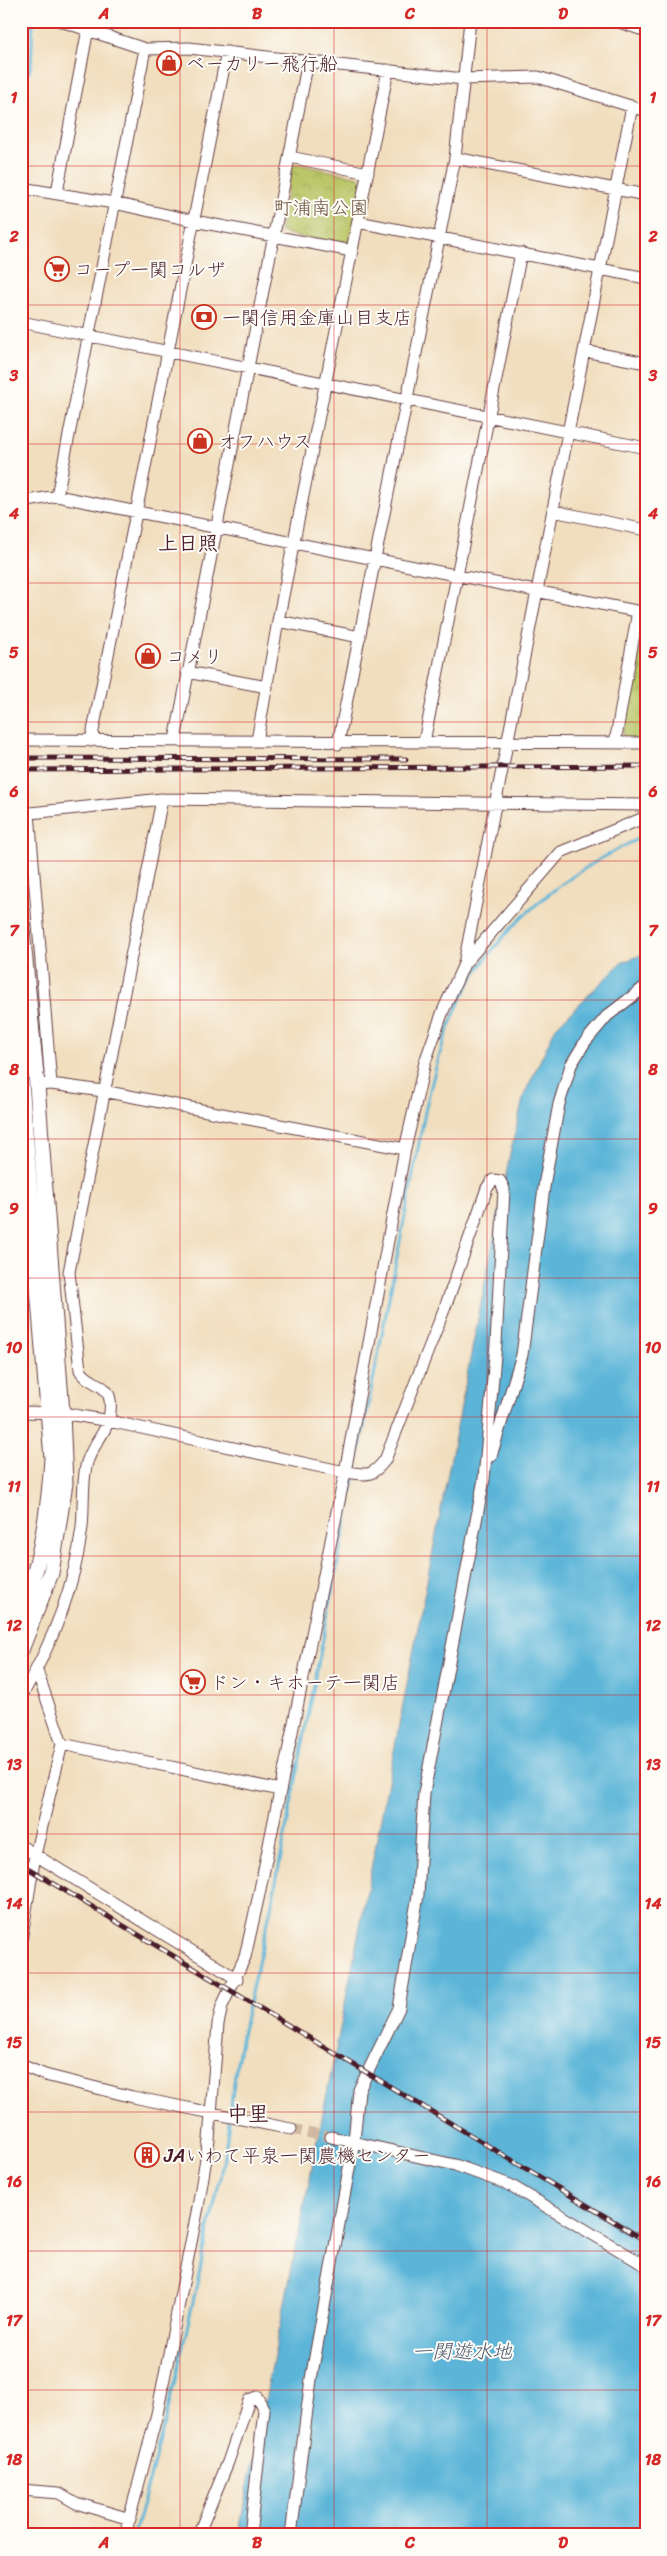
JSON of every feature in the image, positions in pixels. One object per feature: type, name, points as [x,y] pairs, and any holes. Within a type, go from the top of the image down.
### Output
[{"type":"main road","points":[[622,21],[646,29]]},
{"type":"main road","points":[[21,919],[44,1084],[55,1413],[50,1497],[39,1558],[21,1617]]},
{"type":"main road","points":[[21,1082],[55,1413],[65,1483],[51,1573],[21,1650]]},
{"type":"street","points":[[61,21],[145,49],[189,48],[463,79],[538,77],[646,110]]},
{"type":"street","points":[[338,744],[455,158],[470,21]]},
{"type":"street","points":[[56,192],[88,29]]},
{"type":"street","points":[[57,496],[145,49]]},
{"type":"street","points":[[91,742],[227,52]]},
{"type":"street","points":[[175,740],[308,61]]},
{"type":"street","points":[[257,741],[278,621],[388,70]]},
{"type":"street","points":[[125,2535],[156,2414],[198,2208],[211,2114],[218,2024],[222,2006],[237,1979],[245,1957],[347,1472],[405,1150],[424,1062],[442,1011],[464,964],[494,802],[508,743],[567,432],[632,106]]},
{"type":"street","points":[[290,157],[368,173]]},
{"type":"street","points":[[455,158],[646,195]]},
{"type":"street","points":[[21,188],[56,192],[114,203],[194,221],[352,251]]},
{"type":"street","points":[[358,222],[646,278]]},
{"type":"street","points":[[424,742],[520,254]]},
{"type":"street","points":[[21,322],[646,448]]},
{"type":"street","points":[[584,351],[646,363]]},
{"type":"street","points":[[21,502],[57,496],[642,612],[615,743]]},
{"type":"street","points":[[552,511],[646,530]]},
{"type":"street","points":[[278,621],[360,637]]},
{"type":"street","points":[[187,672],[267,687]]},
{"type":"street","points":[[21,740],[91,742],[257,741],[338,744],[424,742],[646,743]]},
{"type":"street","points":[[21,1698],[37,1671],[56,1625],[75,1564],[82,1527],[85,1467],[88,1456],[104,1434],[109,1421],[110,1401],[108,1392],[104,1387],[84,1378],[80,1370],[69,1272],[103,1091],[162,799]]},
{"type":"street","points":[[405,1150],[103,1091],[44,1084],[26,813],[162,799],[646,805]]},
{"type":"street","points":[[464,964],[562,852],[646,817]]},
{"type":"street","points":[[484,1479],[522,1355],[544,1180],[559,1104],[572,1065],[585,1042],[607,1016],[646,986]]},
{"type":"street","points":[[21,1412],[55,1413],[109,1421],[347,1472],[366,1475],[375,1473],[385,1460],[447,1302],[487,1188],[493,1180],[500,1181],[504,1189],[496,1344],[484,1479],[424,1793],[418,1895],[398,2008],[359,2090],[354,2141],[311,2379],[291,2535]]},
{"type":"street","points":[[21,1940],[35,1855],[62,1744],[37,1671]]},
{"type":"street","points":[[62,1744],[280,1790]]},
{"type":"street","points":[[21,1846],[237,1979]]},
{"type":"street","points":[[21,2065],[46,2075],[211,2114],[292,2129]]},
{"type":"street","points":[[331,2137],[455,2165],[510,2185],[646,2266]]},
{"type":"street","points":[[198,2535],[228,2462],[248,2400],[257,2397],[264,2410],[250,2535]]},
{"type":"street","points":[[21,2490],[59,2493],[76,2503],[130,2519]]},
{"type":"green space","name":"町浦南公園","points":[[296,164],[359,177],[363,182],[350,243],[345,247],[280,232],[292,167]]},
{"type":"green space","points":[[646,630],[646,739],[622,739],[644,632]]},
{"type":"water","name":"一関遊水地","points":[[646,953],[646,2535],[238,2535],[341,2024],[510,1154],[524,1095],[556,1027],[621,963]]},
{"type":"waterway","points":[[21,92],[31,66],[33,21]]},
{"type":"waterway","points":[[230,2114],[242,2038],[270,1913],[426,1107],[443,1043],[458,1005],[474,976],[492,950],[513,926],[562,884],[617,849],[646,835]]},
{"type":"waterway","points":[[134,2535],[163,2429],[188,2322],[222,2169],[229,2120]]},
{"type":"tunnel","points":[[291,2129],[331,2137]]},
{"type":"railway","points":[[21,758],[406,759]]},
{"type":"railway","points":[[21,770],[646,766]]},
{"type":"railway","points":[[21,1864],[646,2241]]},
{"type":"place","name":"ベーカリー飛行船","points":[[169,63]]},
{"type":"place","name":"コープ一関コルザ","points":[[57,269]]},
{"type":"place","name":"一関信用金庫山目支店","points":[[204,317]]},
{"type":"place","name":"オフハウス","points":[[200,441]]},
{"type":"place","name":"コメリ","points":[[148,656]]},
{"type":"place","name":"ドン・キホーテ一関店","points":[[193,1682]]},
{"type":"place","name":"JAいわて平泉一関農機センター","points":[[147,2155]]},
{"type":"district","name":"上日照","points":[[188,543]]},
{"type":"district","name":"中里","points":[[248,2114]]}]
